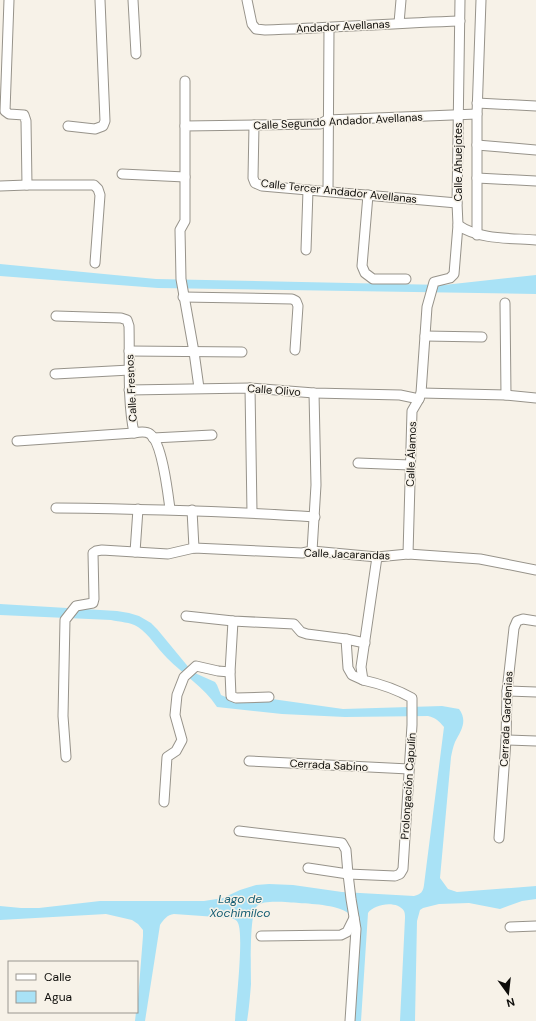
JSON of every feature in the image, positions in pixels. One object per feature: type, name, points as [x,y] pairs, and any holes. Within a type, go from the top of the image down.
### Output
[{"type":"street","points":[[9,0],[5,111],[8,114],[24,115],[26,121],[27,185]]},
{"type":"street","points":[[68,126],[95,129],[103,126],[105,121],[100,0]]},
{"type":"street","points":[[133,0],[136,54]]},
{"type":"street","name":"Andador Avellanas","points":[[247,0],[252,24],[256,29],[265,30],[460,21]]},
{"type":"street","points":[[399,23],[401,0]]},
{"type":"street","name":"Calle Ahuejotes","points":[[427,307],[434,282],[450,278],[454,274],[458,225],[460,0]]},
{"type":"street","name":"Calle Ahuejotes","points":[[477,235],[476,114],[481,0]]},
{"type":"street","points":[[328,191],[327,120],[329,28]]},
{"type":"street","points":[[185,81],[185,221],[180,230],[180,279],[194,352],[199,388]]},
{"type":"street","points":[[477,103],[536,106]]},
{"type":"street","name":"Calle Segundo Andador Avellanas","points":[[185,126],[320,124],[327,120],[476,114]]},
{"type":"street","name":"Calle Tercer Andador Avellanas","points":[[254,125],[253,178],[255,183],[262,186],[457,203]]},
{"type":"street","points":[[477,145],[536,150]]},
{"type":"street","points":[[122,174],[185,177]]},
{"type":"street","points":[[477,178],[536,181]]},
{"type":"street","points":[[0,186],[94,186],[98,189],[100,195],[95,263]]},
{"type":"street","points":[[306,250],[308,190]]},
{"type":"street","points":[[368,195],[362,266],[365,273],[373,279],[406,279]]},
{"type":"street","points":[[458,225],[477,235],[536,240]]},
{"type":"street","points":[[183,295],[292,299],[296,301],[298,306],[295,350]]},
{"type":"street","points":[[505,303],[506,395]]},
{"type":"street","name":"Calle Álamos","points":[[408,554],[412,411],[420,396],[427,307]]},
{"type":"street","name":"Calle Fresnos","points":[[56,316],[121,318],[127,320],[129,326],[131,418],[134,433],[149,433],[153,438]]},
{"type":"street","points":[[425,336],[482,337]]},
{"type":"street","points":[[129,351],[242,352]]},
{"type":"street","points":[[54,374],[130,370]]},
{"type":"street","points":[[250,388],[252,512]]},
{"type":"street","name":"Calle Olivo","points":[[130,390],[250,388],[314,393],[420,396],[506,395],[536,398]]},
{"type":"street","points":[[312,550],[316,485],[314,393]]},
{"type":"street","points":[[17,441],[134,433]]},
{"type":"street","points":[[170,509],[161,457],[153,438],[212,435]]},
{"type":"street","points":[[358,464],[410,465]]},
{"type":"street","points":[[56,508],[170,509],[252,512],[315,517]]},
{"type":"street","points":[[135,552],[138,509]]},
{"type":"street","points":[[192,510],[194,548]]},
{"type":"street","name":"Calle Jacarandas","points":[[66,757],[63,716],[65,620],[76,606],[93,603],[93,553],[96,551],[102,550],[168,554],[194,548],[302,553],[312,550],[377,557],[408,554],[480,559],[536,570]]},
{"type":"street","points":[[346,639],[348,668],[352,675],[363,680],[362,667],[377,557]]},
{"type":"street","points":[[186,616],[233,621],[294,624],[301,632],[307,634],[365,643]]},
{"type":"street","name":"Cerrada Gardenias","points":[[499,838],[506,740],[507,691],[514,628],[517,621],[523,619],[536,621]]},
{"type":"street","points":[[233,621],[230,672],[231,696],[236,698],[269,697]]},
{"type":"street","points":[[164,802],[167,757],[176,752],[182,740],[175,715],[177,695],[184,677],[196,666],[230,672]]},
{"type":"street","name":"Prolongación Capulín","points":[[348,874],[395,876],[400,874],[403,869],[412,726],[412,698],[400,691],[363,680]]},
{"type":"street","points":[[507,691],[536,692]]},
{"type":"street","points":[[506,740],[536,741]]},
{"type":"street","name":"Cerrada Sabino","points":[[249,761],[409,769]]},
{"type":"street","points":[[239,832],[342,843],[346,850],[350,899],[356,929],[350,1021]]},
{"type":"street","points":[[308,868],[348,874]]},
{"type":"street","points":[[260,936],[341,936],[347,932],[354,917]]},
{"type":"street","points":[[510,926],[536,926]]},
{"type":"water","points":[[0,264],[156,279],[444,285],[536,275],[536,294],[158,288],[0,276]]},
{"type":"water","name":"Lago de Xochimilco","points":[[0,604],[117,611],[139,616],[151,623],[157,629],[190,669],[197,674],[215,682],[221,695],[228,698],[265,698],[343,709],[442,706],[459,709],[462,713],[463,726],[454,744],[451,757],[440,878],[448,889],[457,892],[536,886],[536,899],[522,901],[500,909],[469,903],[439,904],[420,910],[417,921],[415,1021],[400,1021],[405,916],[404,911],[396,905],[386,904],[375,907],[368,913],[361,1021],[347,1021],[353,932],[351,915],[346,912],[334,907],[299,903],[271,902],[257,906],[254,911],[252,930],[251,984],[247,1021],[235,1021],[240,955],[240,930],[238,922],[231,918],[174,914],[169,915],[160,925],[145,1021],[135,1021],[136,1013],[138,1013],[143,936],[143,930],[138,924],[132,920],[106,914],[0,920],[0,906],[39,908],[100,901],[204,901],[223,898],[240,890],[256,885],[269,884],[293,885],[342,892],[414,896],[421,892],[424,885],[444,727],[437,720],[428,716],[345,717],[282,714],[217,707],[200,687],[167,658],[146,633],[135,625],[111,620],[0,615]]}]
